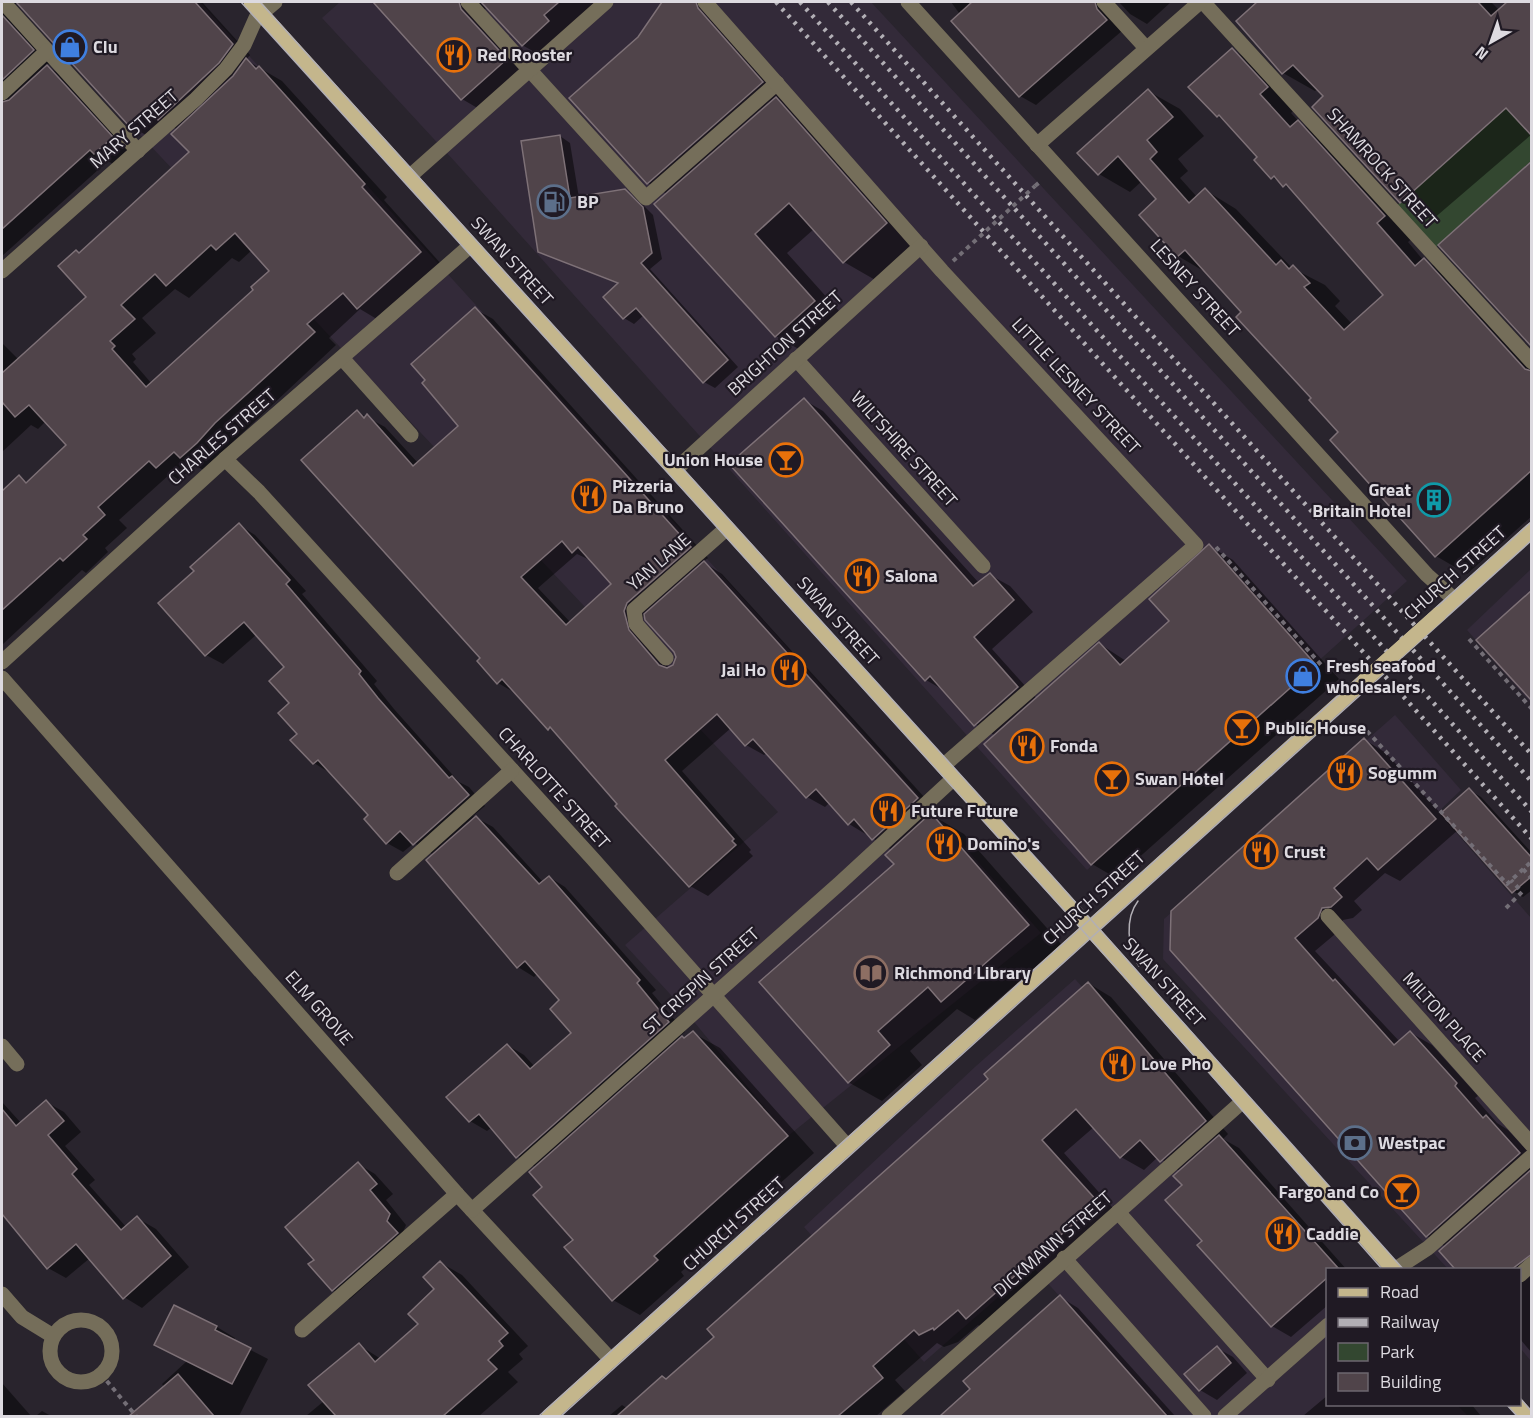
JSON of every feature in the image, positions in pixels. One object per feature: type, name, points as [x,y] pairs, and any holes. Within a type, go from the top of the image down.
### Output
[{"type":"main road","name":"SWAN STREET","points":[[251,2],[954,778],[1393,1268]]},
{"type":"main road","name":"CHURCH STREET","points":[[549,1416],[1531,532]]},
{"type":"street","points":[[3,2],[138,151]]},
{"type":"street","name":"MARY STREET","points":[[2,271],[138,151],[226,69],[244,45],[256,18],[275,2]]},
{"type":"street","points":[[468,2],[646,198],[777,83]]},
{"type":"street","points":[[410,177],[606,2]]},
{"type":"street","name":"LITTLE LESNEY STREET","points":[[705,2],[921,246],[1196,544]]},
{"type":"street","name":"LESNEY STREET","points":[[908,2],[1427,575],[1455,600]]},
{"type":"street","points":[[1104,2],[1146,48]]},
{"type":"street","points":[[1037,145],[1146,48],[1202,2]]},
{"type":"street","name":"SHAMROCK STREET","points":[[1202,2],[1532,362]]},
{"type":"street","points":[[2,93],[47,51]]},
{"type":"street","name":"CHARLES STREET","points":[[2,662],[225,459],[471,245]]},
{"type":"street","name":"BRIGHTON STREET","points":[[675,470],[921,246]]},
{"type":"street","points":[[342,358],[411,435]]},
{"type":"street","name":"WILTSHIRE STREET","points":[[796,359],[983,566]]},
{"type":"street","name":"CHARLOTTE STREET","points":[[225,459],[259,492],[512,770],[848,1147]]},
{"type":"street","name":"YAN LANE","points":[[666,658],[636,624],[634,610],[727,528]]},
{"type":"street","points":[[943,766],[1196,544]]},
{"type":"street","name":"ELM GROVE","points":[[2,678],[457,1194],[611,1360]]},
{"type":"street","points":[[397,873],[512,770]]},
{"type":"street","name":"ST CRISPIN STREET","points":[[472,1210],[954,778]]},
{"type":"street","name":"MILTON PLACE","points":[[1328,916],[1532,1145]]},
{"type":"street","points":[[2,1046],[17,1064]]},
{"type":"street","name":"DICKMANN STREET","points":[[889,1416],[1243,1101]]},
{"type":"street","points":[[1396,1268],[1428,1248],[1532,1156]]},
{"type":"street","points":[[302,1330],[457,1194]]},
{"type":"street","points":[[1118,1212],[1268,1380]]},
{"type":"street","points":[[1064,1258],[1204,1416]]},
{"type":"street","points":[[2,1294],[22,1317],[53,1336]]},
{"type":"street","points":[[78,1319],[99,1325],[106,1332],[112,1352],[110,1362],[100,1374],[88,1381],[78,1382],[60,1373],[51,1356],[53,1336],[60,1328],[78,1319]]},
{"type":"street","points":[[1226,1416],[1326,1328]]},
{"type":"path","points":[[953,261],[1035,186]]},
{"type":"path","points":[[1196,544],[1208,537],[1323,668]]},
{"type":"path","points":[[1469,639],[1532,709]]},
{"type":"path","points":[[1367,731],[1507,884],[1532,861]]},
{"type":"path","points":[[1523,869],[1532,879]]},
{"type":"path","points":[[1506,908],[1522,892],[1511,880]]},
{"type":"path","points":[[100,1374],[136,1416]]},
{"type":"shaded area","points":[[15,2],[200,2],[770,628],[1041,933],[788,1136],[681,1006],[625,945],[778,812]]},
{"type":"shaded area","points":[[340,2],[871,2],[1407,581],[1087,870],[457,164],[322,18]]},
{"type":"shaded area","points":[[1531,569],[1531,703],[1467,630]]},
{"type":"shaded area","points":[[1395,715],[1461,790],[1438,812],[1531,918],[1531,1361],[1521,1349],[1521,1268],[1447,1268],[1163,959],[1164,919]]},
{"type":"shaded area","points":[[1075,979],[1335,1268],[1326,1268],[1326,1406],[1458,1406],[1468,1416],[1168,1416],[1033,1267],[924,1362],[804,1227],[976,1066]]},
{"type":"green space","points":[[1506,108],[1531,136],[1531,161],[1433,250],[1395,207]]},
{"type":"building","points":[[16,2],[195,2],[233,44],[219,63],[158,120],[149,110],[130,127]]},
{"type":"building","points":[[373,2],[459,2],[461,9],[507,59],[461,100]]},
{"type":"building","points":[[481,2],[559,2],[544,15],[549,21],[522,46]]},
{"type":"building","points":[[662,2],[696,2],[698,8],[763,82],[647,184],[569,98],[638,37]]},
{"type":"building","points":[[972,2],[1095,2],[1097,9],[1107,20],[1019,97],[951,21]]},
{"type":"building","points":[[1257,2],[1478,2],[1491,16],[1507,2],[1532,2],[1532,136],[1506,108],[1400,203],[1312,107],[1323,96],[1293,65],[1282,74],[1236,21]]},
{"type":"building","points":[[2,15],[34,50],[2,80]]},
{"type":"building","points":[[1232,48],[1268,87],[1260,94],[1290,127],[1298,120],[1385,216],[1377,223],[1415,266],[1424,258],[1525,369],[1532,371],[1532,470],[1435,557],[1330,440],[1338,432],[1309,400],[1311,398],[1236,317],[1241,312],[1185,250],[1177,257],[1139,215],[1156,199],[1118,156],[1098,175],[1077,153],[1148,89],[1173,117],[1147,140],[1157,152],[1150,159],[1189,203],[1205,188],[1276,265],[1281,260],[1289,269],[1293,265],[1310,283],[1304,287],[1344,330],[1383,295],[1286,184],[1283,187],[1274,176],[1271,179],[1254,160],[1257,157],[1219,115],[1217,117],[1188,87]]},
{"type":"building","points":[[246,58],[256,69],[259,66],[365,184],[362,187],[421,252],[357,309],[343,293],[307,324],[315,332],[215,423],[197,443],[180,458],[174,452],[156,468],[149,461],[98,507],[105,515],[83,535],[87,539],[63,561],[60,558],[2,610],[2,491],[19,475],[26,483],[66,445],[29,405],[15,417],[2,402],[2,373],[86,297],[58,266],[76,250],[79,253],[189,152],[171,134],[233,76]],"holes":[[[235,233],[269,271],[251,287],[253,290],[146,387],[112,349],[115,346],[110,341],[135,319],[121,305],[155,274],[166,286],[211,245],[216,250]]]},
{"type":"building","points":[[47,65],[113,137],[94,154],[90,150],[2,229],[2,102],[9,100]]},
{"type":"building","points":[[776,97],[887,223],[843,263],[789,203],[755,234],[815,301],[775,337],[654,204]]},
{"type":"building","points":[[560,135],[570,198],[625,189],[643,207],[652,253],[641,263],[728,360],[703,383],[636,308],[623,319],[603,297],[618,283],[538,252],[521,141]]},
{"type":"building","points":[[1532,161],[1532,347],[1438,245]]},
{"type":"building","points":[[475,307],[691,547],[627,603],[624,611],[629,630],[659,665],[667,668],[673,665],[676,657],[645,620],[644,614],[704,561],[918,798],[872,840],[854,819],[848,825],[816,789],[806,798],[753,739],[745,746],[717,714],[665,760],[734,839],[732,841],[736,845],[689,887],[615,806],[617,804],[550,727],[548,730],[502,679],[497,684],[477,661],[480,658],[301,460],[357,410],[364,418],[367,414],[413,466],[458,426],[422,383],[425,380],[411,364]],"holes":[[[562,541],[572,553],[578,547],[611,584],[566,625],[521,577]]]},
{"type":"building","points":[[804,398],[973,586],[990,573],[1014,600],[974,637],[1018,687],[974,726],[930,676],[925,681],[729,464]]},
{"type":"building","points":[[239,523],[290,580],[286,584],[361,671],[359,674],[378,698],[449,778],[452,776],[469,795],[413,845],[400,831],[386,844],[364,819],[368,815],[318,760],[313,764],[290,740],[297,734],[278,713],[289,703],[269,681],[284,667],[244,622],[205,656],[158,603],[194,571],[190,567]]},
{"type":"building","points":[[1209,544],[1316,665],[1091,865],[984,744],[1099,642],[1120,665],[1169,621],[1149,599]]},
{"type":"building","points":[[1532,590],[1532,701],[1476,640]]},
{"type":"building","points":[[1364,738],[1436,819],[1378,870],[1367,858],[1334,888],[1342,897],[1331,907],[1322,908],[1318,918],[1295,938],[1394,1045],[1410,1031],[1457,1083],[1455,1086],[1483,1118],[1486,1115],[1520,1153],[1426,1237],[1170,950],[1171,911]]},
{"type":"building","points":[[1469,788],[1532,858],[1532,876],[1512,893],[1441,813]]},
{"type":"building","name":"Richmond Library","points":[[931,813],[1029,925],[941,1002],[928,987],[878,1031],[890,1045],[848,1083],[759,982],[894,864],[885,855]]},
{"type":"building","points":[[476,816],[539,884],[549,876],[640,980],[637,983],[669,1022],[516,1158],[479,1114],[469,1122],[446,1097],[507,1044],[530,1069],[571,1033],[550,1009],[559,1000],[525,961],[517,968],[426,860]]},
{"type":"building","points":[[1088,982],[1206,1121],[1160,1162],[1140,1140],[1120,1158],[1076,1109],[1042,1140],[1098,1202],[966,1319],[958,1310],[934,1330],[933,1328],[919,1335],[914,1330],[873,1366],[883,1378],[838,1416],[617,1416],[662,1376],[666,1379],[714,1337],[707,1329],[988,1079],[984,1074]]},
{"type":"building","points":[[693,1031],[788,1136],[654,1256],[658,1260],[612,1301],[564,1247],[573,1240],[533,1195],[542,1187],[529,1172],[682,1036],[684,1038]]},
{"type":"building","points":[[46,1100],[64,1121],[48,1135],[77,1169],[72,1174],[121,1230],[137,1216],[171,1256],[123,1299],[76,1244],[47,1269],[2,1214],[2,1109],[16,1126]]},
{"type":"building","points":[[1219,1135],[1338,1268],[1326,1268],[1326,1279],[1271,1327],[1197,1245],[1202,1241],[1165,1200],[1182,1185],[1173,1176]]},
{"type":"building","points":[[358,1162],[377,1184],[370,1190],[390,1214],[387,1221],[398,1233],[332,1291],[308,1264],[314,1260],[285,1227]]},
{"type":"building","points":[[1532,1169],[1532,1254],[1513,1268],[1454,1268],[1439,1251]]},
{"type":"building","points":[[440,1261],[508,1333],[499,1341],[503,1346],[488,1360],[497,1369],[443,1416],[336,1416],[308,1385],[359,1343],[375,1362],[418,1324],[408,1314],[434,1289],[423,1277]]},
{"type":"building","points":[[1060,1295],[1167,1416],[940,1416],[970,1389],[963,1381]]},
{"type":"building","points":[[174,1305],[217,1326],[215,1330],[251,1348],[232,1384],[154,1345]]},
{"type":"building","points":[[1217,1346],[1231,1363],[1199,1391],[1184,1374]]},
{"type":"building","points":[[178,1374],[214,1416],[129,1416]]},
{"type":"tram line","points":[[241,2],[1122,974],[1381,1268]]},
{"type":"tram line","points":[[260,2],[1044,867],[1402,1268]]},
{"type":"tram line","points":[[539,1416],[1532,521]]},
{"type":"tram line","points":[[561,1416],[1532,540]]},
{"type":"tram line","points":[[1138,901],[1131,916],[1129,933],[1132,951],[1139,966]]},
{"type":"tram line","points":[[1521,1399],[1532,1412]]},
{"type":"tram line","points":[[1508,1406],[1517,1416]]},
{"type":"railway","points":[[776,2],[1532,839]]},
{"type":"railway","points":[[800,2],[1532,812]]},
{"type":"railway","points":[[828,2],[1532,782]]},
{"type":"railway","points":[[851,2],[1532,755]]},
{"type":"place","name":"Clu","points":[[70,47]]},
{"type":"place","name":"Red Rooster","points":[[454,55]]},
{"type":"place","name":"BP","points":[[554,202]]},
{"type":"place","name":"Union House","points":[[786,460]]},
{"type":"place","name":"Pizzeria Da Bruno","points":[[589,496]]},
{"type":"place","name":"Great Britain Hotel","points":[[1434,500]]},
{"type":"place","name":"Salona","points":[[862,576]]},
{"type":"place","name":"Jai Ho","points":[[789,670]]},
{"type":"place","name":"Fresh seafood wholesalers","points":[[1303,676]]},
{"type":"place","name":"Public House","points":[[1242,728]]},
{"type":"place","name":"Fonda","points":[[1027,746]]},
{"type":"place","name":"Sogumm","points":[[1345,773]]},
{"type":"place","name":"Swan Hotel","points":[[1112,779]]},
{"type":"place","name":"Future Future","points":[[888,811]]},
{"type":"place","name":"Domino's","points":[[944,844]]},
{"type":"place","name":"Crust","points":[[1261,852]]},
{"type":"place","name":"Richmond Library","points":[[871,973]]},
{"type":"place","name":"Love Pho","points":[[1118,1064]]},
{"type":"place","name":"Westpac","points":[[1355,1143]]},
{"type":"place","name":"Fargo and Co","points":[[1402,1192]]},
{"type":"place","name":"Caddie","points":[[1283,1234]]}]
